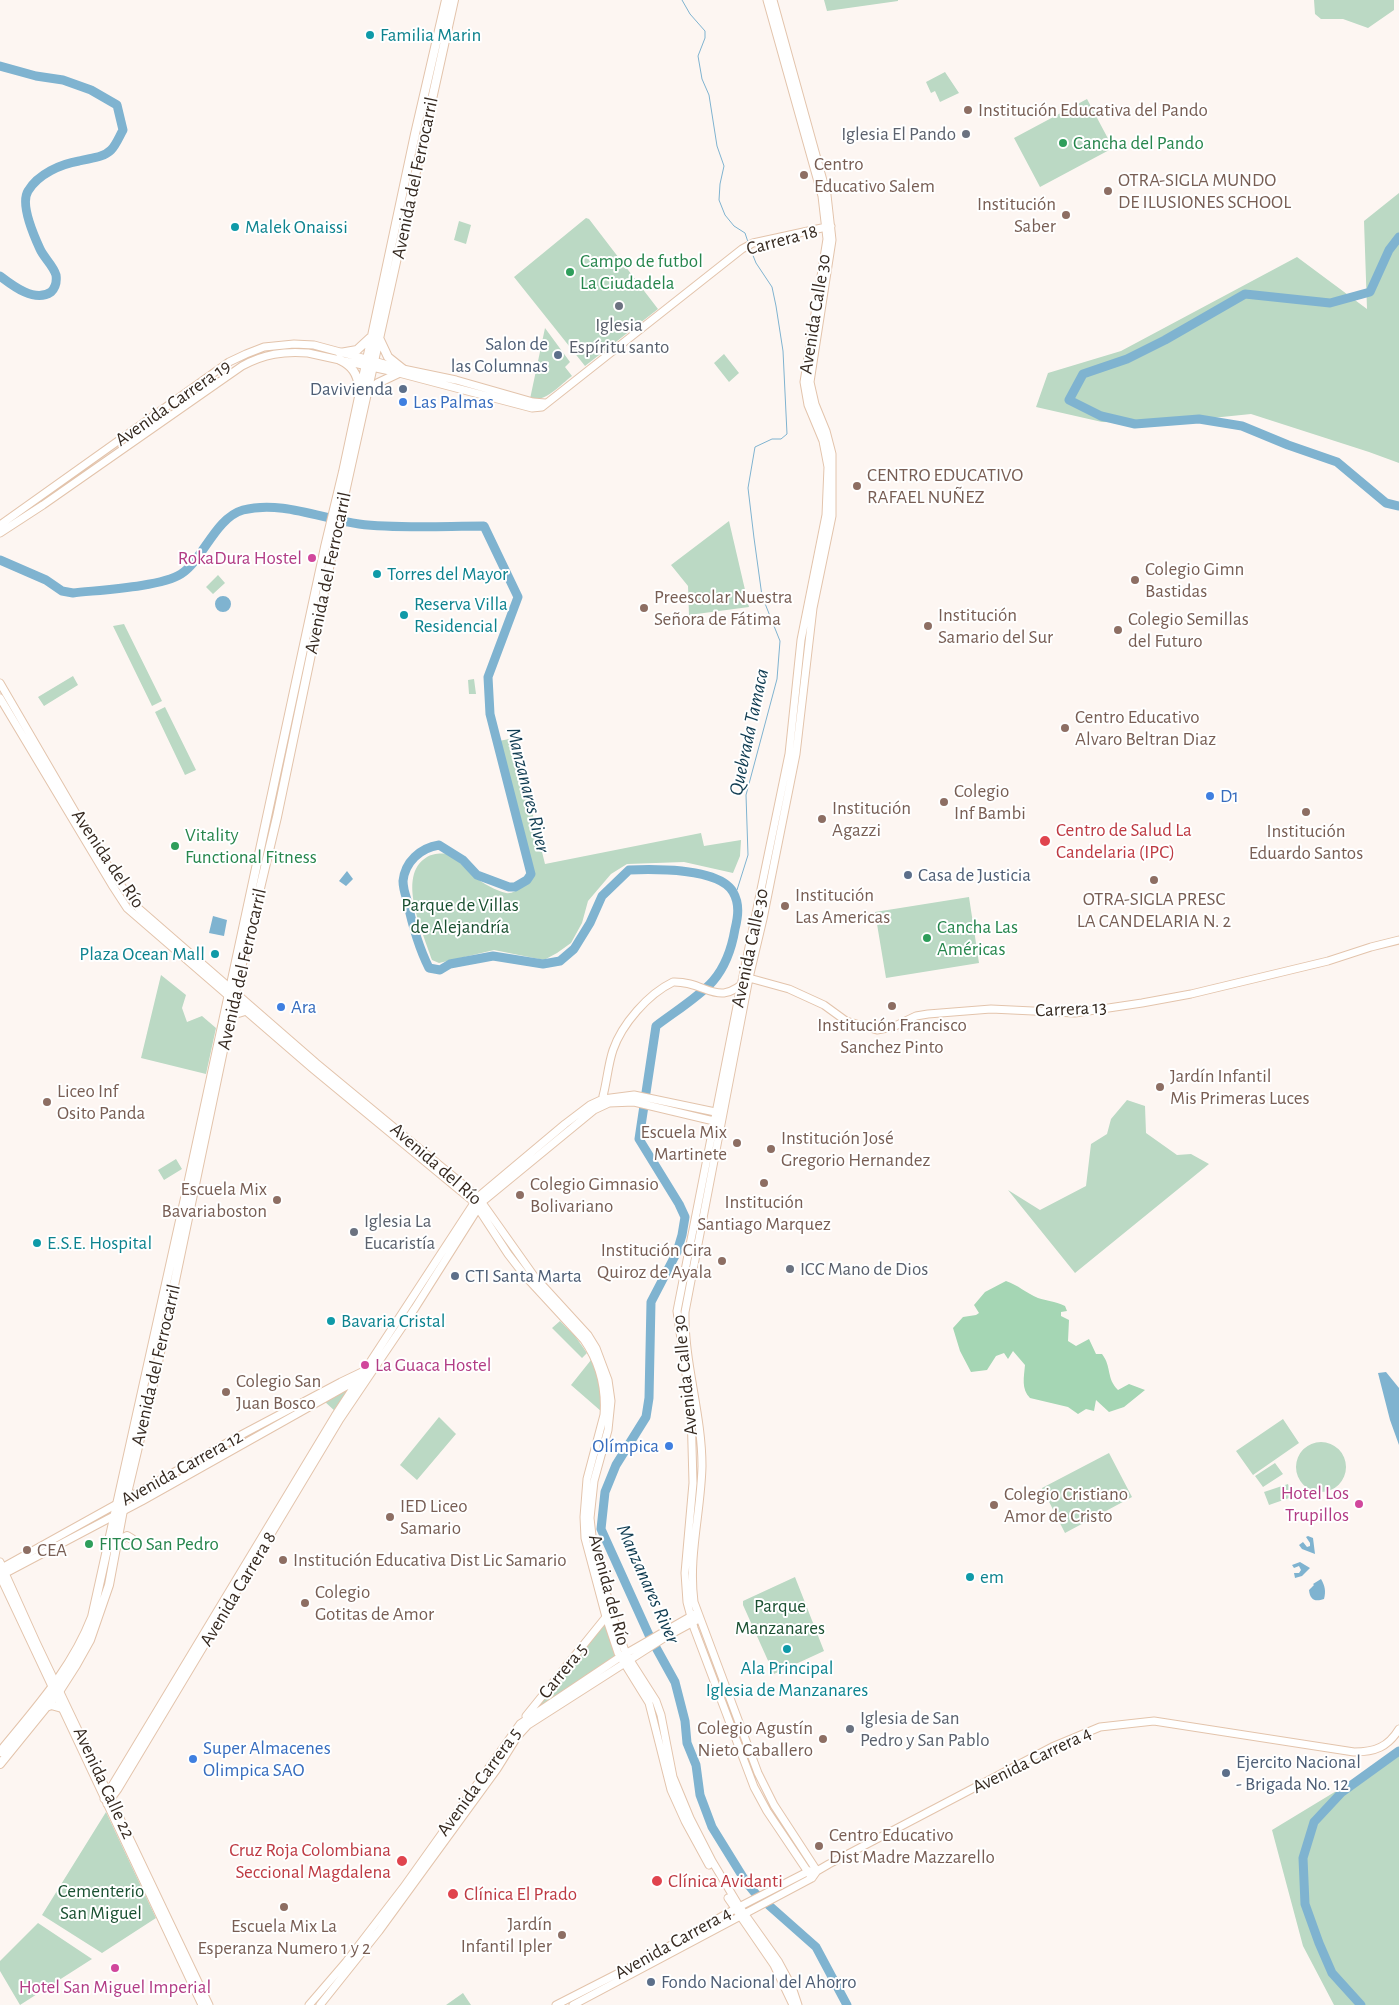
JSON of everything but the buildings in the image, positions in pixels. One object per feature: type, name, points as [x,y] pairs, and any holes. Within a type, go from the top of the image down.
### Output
[{"type":"main road","name":"Avenida del Ferrocarril","points":[[376,336],[415,134],[446,0]]},
{"type":"main road","name":"Avenida del Ferrocarril","points":[[0,1764],[46,1707],[84,1638],[92,1617],[187,1189],[232,995],[277,817],[330,544],[454,0]]},
{"type":"main road","name":"Avenida Calle 30","points":[[719,1113],[763,919],[796,754],[813,608],[832,516],[832,454],[826,431],[815,404],[810,382],[832,240],[822,196],[767,0]]},
{"type":"main road","name":"Avenida Calle 30","points":[[773,0],[827,195],[829,227],[804,382],[808,405],[823,442],[828,467],[826,515],[801,640],[790,754],[741,986],[684,1327],[697,1412],[702,1465],[691,1574],[696,1633],[754,1787],[767,1811],[812,1878]]},
{"type":"main road","name":"Carrera 18","points":[[545,403],[567,388],[742,249],[753,244],[829,227]]},
{"type":"main road","points":[[376,336],[388,357],[401,371],[364,391],[353,368],[340,356],[357,350],[376,336]]},
{"type":"main road","name":"Avenida Carrera 19","points":[[0,525],[229,362],[264,347],[294,344],[314,345],[340,356],[532,408],[542,407],[545,403]]},
{"type":"main road","name":"Avenida Carrera 19","points":[[0,533],[254,360],[265,355],[296,352],[340,356]]},
{"type":"main road","name":"Avenida del Río","points":[[0,683],[81,822],[132,901],[232,995],[245,1011],[478,1202],[508,1254],[525,1276],[584,1340],[592,1352],[603,1384],[604,1415],[587,1479],[584,1517],[585,1538],[606,1617],[625,1659],[656,1701],[673,1777],[682,1802],[737,1908],[778,1961],[792,1987],[798,2005]]},
{"type":"main road","name":"Avenida del Río","points":[[0,698],[127,908],[316,1063],[478,1202],[534,1276],[588,1335],[603,1362],[610,1394],[610,1416],[594,1481],[590,1518],[592,1536],[625,1659]]},
{"type":"main road","name":"Carrera 13","points":[[749,978],[789,988],[824,1005],[846,1021],[877,1030],[893,1027],[916,1016],[928,1014],[991,1009],[1075,1013],[1142,1003],[1191,994],[1328,961],[1399,940]]},
{"type":"main road","points":[[719,1113],[634,1098],[604,1102],[612,1052],[621,1031],[631,1017],[666,985],[673,982],[693,984],[714,992],[731,992],[749,978]]},
{"type":"main road","name":"Avenida del Ferrocarril","points":[[0,1752],[56,1689],[90,1640],[109,1584],[123,1510],[163,1338],[230,1020],[232,995]]},
{"type":"main road","points":[[230,1020],[235,1014],[245,1011]]},
{"type":"main road","name":"Avenida Carrera 8","points":[[108,1798],[368,1371],[478,1202],[572,1119],[590,1105],[604,1102]]},
{"type":"main road","points":[[667,1105],[718,1121]]},
{"type":"main road","name":"Avenida Calle 30","points":[[718,1121],[677,1311],[691,1409],[693,1483],[685,1560],[687,1602],[695,1617],[758,1773],[774,1805],[817,1871]]},
{"type":"main road","name":"Avenida Carrera 12","points":[[1,1572],[126,1498],[341,1382],[368,1371]]},
{"type":"main road","name":"Avenida Carrera 12","points":[[1,1572],[123,1510],[360,1379],[368,1371]]},
{"type":"main road","name":"Avenida Carrera 8","points":[[108,1798],[118,1775],[335,1416],[360,1379]]},
{"type":"main road","points":[[118,1541],[127,1536],[132,1539]]},
{"type":"main road","name":"Avenida Calle 22","points":[[1,1572],[56,1689],[101,1777],[108,1798],[202,2005]]},
{"type":"main road","points":[[687,1602],[680,1625],[696,1633]]},
{"type":"main road","name":"Carrera 5","points":[[520,1724],[606,1617]]},
{"type":"main road","name":"Avenida Carrera 5","points":[[309,2005],[346,1962],[403,1888],[520,1724],[695,1617]]},
{"type":"main road","name":"Avenida Carrera 5","points":[[320,2005],[351,1968],[431,1860],[497,1769],[517,1737],[528,1725],[625,1659]]},
{"type":"main road","name":"Avenida Calle 22","points":[[56,1689],[62,1708],[209,2005]]},
{"type":"main road","points":[[46,1707],[52,1705],[62,1708]]},
{"type":"main road","name":"Avenida Carrera 4","points":[[573,2005],[812,1878],[817,1871],[1052,1747],[1100,1727],[1154,1721],[1354,1752],[1375,1750],[1386,1744],[1399,1729]]},
{"type":"main road","points":[[101,1777],[111,1780],[115,1779],[118,1775]]},
{"type":"main road","points":[[796,1876],[800,1868],[798,1858]]},
{"type":"main road","name":"Avenida Carrera 4","points":[[556,2005],[650,1957],[796,1876],[807,1871],[817,1871]]},
{"type":"main road","name":"Avenida del Río","points":[[742,1915],[774,1965],[793,2005]]},
{"type":"green space","points":[[824,0],[898,0],[898,1],[827,11]]},
{"type":"green space","points":[[1314,0],[1394,0],[1394,10],[1368,28],[1343,19],[1321,19],[1315,14]]},
{"type":"green space","points":[[945,72],[959,93],[940,102],[935,91],[931,93],[926,82]]},
{"type":"green space","name":"Cancha del Pando","points":[[1087,99],[1113,148],[1040,187],[1014,138]]},
{"type":"green space","points":[[1399,193],[1399,463],[1251,414],[1163,423],[1102,422],[1036,407],[1048,373],[1121,351],[1297,257],[1367,309],[1364,221]]},
{"type":"green space","points":[[586,218],[589,219],[658,309],[585,366],[514,277]]},
{"type":"green space","points":[[459,221],[471,225],[466,244],[454,240]]},
{"type":"green space","points":[[545,328],[570,362],[565,367],[572,376],[547,396],[536,400],[530,399]]},
{"type":"green space","points":[[724,354],[739,373],[729,382],[714,363]]},
{"type":"green space","points":[[729,521],[749,607],[689,615],[688,586],[671,565]]},
{"type":"green space","points":[[218,575],[225,583],[213,594],[206,587]]},
{"type":"green space","points":[[124,624],[162,701],[152,706],[113,626]]},
{"type":"green space","points":[[73,676],[78,685],[44,706],[38,697]]},
{"type":"green space","points":[[474,679],[476,694],[469,694],[468,680]]},
{"type":"green space","points":[[165,707],[196,770],[185,775],[155,712]]},
{"type":"green space","name":"Parque de Villas de Alejandría","points":[[514,738],[545,864],[701,833],[704,846],[741,840],[740,856],[733,873],[684,862],[627,864],[611,874],[588,901],[582,923],[571,943],[544,960],[494,950],[439,963],[432,960],[418,921],[412,891],[413,877],[418,866],[427,857],[438,854],[449,855],[482,882],[506,893],[514,892],[534,875],[499,741]]},
{"type":"green space","name":"Cancha Las Américas","points":[[969,897],[979,963],[886,978],[875,912]]},
{"type":"green space","points":[[161,975],[186,995],[182,1008],[187,1022],[202,1016],[216,1028],[206,1074],[141,1058]]},
{"type":"green space","points":[[1127,1100],[1145,1106],[1146,1133],[1177,1155],[1191,1154],[1209,1164],[1075,1273],[1008,1190],[1040,1210],[1086,1186],[1091,1144],[1107,1134],[1111,1119]]},
{"type":"green space","points":[[176,1159],[182,1169],[164,1180],[158,1170]]},
{"type":"green space","points":[[1006,1281],[1038,1298],[1065,1306],[1067,1311],[1061,1312],[1061,1316],[1069,1320],[1068,1341],[1076,1346],[1089,1339],[1096,1354],[1102,1354],[1105,1359],[1114,1386],[1118,1390],[1129,1384],[1145,1390],[1124,1407],[1109,1412],[1096,1400],[1094,1411],[1086,1409],[1078,1414],[1068,1407],[1030,1398],[1024,1387],[1025,1365],[1013,1351],[1008,1359],[1004,1353],[996,1356],[987,1370],[971,1372],[960,1351],[953,1328],[963,1317],[979,1313],[974,1305],[985,1292]]},
{"type":"green space","points":[[560,1321],[575,1336],[587,1353],[582,1358],[552,1328]]},
{"type":"green space","points":[[591,1360],[602,1388],[602,1412],[571,1385]]},
{"type":"green space","points":[[353,1384],[336,1412],[324,1401]]},
{"type":"green space","points":[[439,1417],[456,1434],[417,1480],[400,1465]]},
{"type":"green space","points":[[1283,1419],[1299,1443],[1253,1475],[1236,1451]]},
{"type":"green space","points":[[1316,1442],[1326,1442],[1339,1449],[1346,1462],[1346,1472],[1339,1485],[1326,1492],[1316,1492],[1307,1488],[1300,1481],[1296,1472],[1296,1462],[1300,1453],[1307,1446]]},
{"type":"green space","points":[[1109,1453],[1132,1497],[1065,1533],[1042,1488]]},
{"type":"green space","points":[[1275,1463],[1283,1474],[1263,1487],[1255,1476]]},
{"type":"green space","points":[[1288,1484],[1292,1497],[1269,1505],[1264,1492]]},
{"type":"green space","name":"Parque Manzanares","points":[[795,1577],[824,1651],[774,1674],[743,1605],[743,1601]]},
{"type":"green space","points":[[605,1623],[617,1658],[534,1711]]},
{"type":"green space","points":[[1399,1753],[1399,2005],[1334,2005],[1303,1946],[1272,1830]]},
{"type":"green space","name":"Cementerio San Miguel","points":[[106,1812],[156,1918],[102,1953],[42,1915]]},
{"type":"green space","points":[[38,1923],[92,1959],[20,2005],[0,1971],[0,1961]]},
{"type":"green space","points":[[463,1993],[471,2005],[446,2005]]},
{"type":"water","points":[[220,596],[226,596],[231,601],[229,610],[220,612],[215,607],[215,601]]},
{"type":"water","points":[[347,871],[353,879],[346,886],[339,881]]},
{"type":"water","points":[[213,916],[227,920],[224,936],[209,933]]},
{"type":"water","points":[[1386,1372],[1399,1388],[1399,1445],[1390,1420],[1378,1373]]},
{"type":"water","points":[[1306,1537],[1313,1538],[1315,1554],[1302,1549],[1299,1545],[1303,1542],[1307,1547],[1310,1546]]},
{"type":"water","points":[[1300,1562],[1310,1568],[1302,1576],[1295,1578],[1294,1573],[1299,1573],[1301,1570],[1299,1566],[1294,1568],[1292,1565]]},
{"type":"water","points":[[1321,1579],[1325,1589],[1324,1599],[1316,1600],[1310,1596],[1309,1590],[1313,1584]]},
{"type":"waterway","name":"Quebrada Tamaca","points":[[682,0],[690,14],[705,31],[705,38],[698,56],[702,79],[709,95],[717,146],[724,166],[719,200],[725,215],[734,226],[745,233],[748,242]]},
{"type":"waterway","name":"Manzanares River","points":[[0,66],[36,76],[63,80],[91,90],[117,105],[123,130],[108,153],[58,167],[44,175],[28,191],[26,204],[31,228],[37,243],[56,275],[56,284],[53,290],[45,295],[38,296],[24,292],[0,276]]},
{"type":"waterway","points":[[1399,237],[1389,250],[1370,292],[1330,303],[1245,294],[1165,340],[1127,359],[1083,374],[1069,400],[1101,416],[1135,424],[1199,419],[1242,426],[1337,462],[1386,503],[1399,506]]},
{"type":"waterway","name":"Quebrada Tamaca","points":[[734,893],[737,890],[748,855],[746,795],[777,679],[780,641],[762,596],[748,488],[755,447],[772,439],[781,439],[787,434],[783,351],[776,306],[772,287],[756,263],[750,248]]},
{"type":"waterway","name":"Manzanares River","points":[[0,560],[46,580],[62,591],[73,593],[145,585],[181,574],[189,568],[225,521],[233,514],[243,510],[272,507],[374,526],[484,526],[518,597],[488,677],[490,714],[531,874],[527,880],[515,887],[509,887],[477,875],[463,860],[439,845],[426,849],[415,857],[404,874],[403,886],[416,935],[429,968],[440,970],[450,964],[493,956],[543,964],[560,961],[574,949],[590,923],[602,896],[629,870],[669,870],[701,874],[726,884],[733,892],[738,906],[737,920],[730,950],[721,970],[701,993],[656,1026],[639,1139],[685,1217],[677,1252],[651,1302],[649,1398],[646,1417],[616,1465],[605,1492],[601,1529],[649,1635],[675,1682],[685,1721],[687,1743],[696,1765],[700,1795],[712,1827],[746,1882],[755,1893],[816,1947],[847,2005]]},
{"type":"waterway","points":[[1361,2005],[1332,1973],[1319,1943],[1305,1904],[1303,1858],[1314,1822],[1342,1792],[1399,1751]]},
{"type":"place","name":"Familia Marin","points":[[370,35]]},
{"type":"place","name":"Institución Educativa del Pando","points":[[968,110]]},
{"type":"place","name":"Iglesia El Pando","points":[[966,134]]},
{"type":"place","name":"Cancha del Pando","points":[[1063,143]]},
{"type":"place","name":"Centro Educativo Salem","points":[[804,175]]},
{"type":"place","name":"OTRA-SIGLA MUNDO DE ILUSIONES SCHOOL","points":[[1108,191]]},
{"type":"place","name":"Institución Saber","points":[[1066,215]]},
{"type":"place","name":"Malek Onaissi","points":[[235,227]]},
{"type":"place","name":"Campo de futbol La Ciudadela","points":[[570,272]]},
{"type":"place","name":"Iglesia Espíritu santo","points":[[619,306]]},
{"type":"place","name":"Salon de las Columnas","points":[[558,355]]},
{"type":"place","name":"Davivienda","points":[[403,389]]},
{"type":"place","name":"Las Palmas","points":[[403,402]]},
{"type":"place","name":"CENTRO EDUCATIVO RAFAEL NUÑEZ","points":[[857,486]]},
{"type":"place","name":"RokaDura Hostel","points":[[312,558]]},
{"type":"place","name":"Torres del Mayor","points":[[377,574]]},
{"type":"place","name":"Colegio Gimn Bastidas","points":[[1135,580]]},
{"type":"place","name":"Preescolar Nuestra Señora de Fátima","points":[[644,608]]},
{"type":"place","name":"Reserva Villa Residencial","points":[[404,615]]},
{"type":"place","name":"Institución Samario del Sur","points":[[928,626]]},
{"type":"place","name":"Colegio Semillas del Futuro","points":[[1118,630]]},
{"type":"place","name":"Centro Educativo Alvaro Beltran Diaz","points":[[1065,728]]},
{"type":"place","name":"D1","points":[[1210,796]]},
{"type":"place","name":"Colegio Inf Bambi","points":[[944,802]]},
{"type":"place","name":"Institución Eduardo Santos","points":[[1306,812]]},
{"type":"place","name":"Institución Agazzi","points":[[822,819]]},
{"type":"place","name":"Centro de Salud La Candelaria (IPC)","points":[[1045,841]]},
{"type":"place","name":"Vitality Functional Fitness","points":[[175,846]]},
{"type":"place","name":"Casa de Justicia","points":[[908,875]]},
{"type":"place","name":"OTRA-SIGLA PRESC LA CANDELARIA N. 2","points":[[1154,880]]},
{"type":"place","name":"Institución Las Americas","points":[[785,906]]},
{"type":"place","name":"Cancha Las Américas","points":[[927,938]]},
{"type":"place","name":"Plaza Ocean Mall","points":[[215,954]]},
{"type":"place","name":"Institución Francisco Sanchez Pinto","points":[[892,1006]]},
{"type":"place","name":"Ara","points":[[281,1007]]},
{"type":"place","name":"Jardín Infantil Mis Primeras Luces","points":[[1160,1087]]},
{"type":"place","name":"Liceo Inf Osito Panda","points":[[47,1102]]},
{"type":"place","name":"Escuela Mix Martinete","points":[[737,1143]]},
{"type":"place","name":"Institución José Gregorio Hernandez","points":[[771,1149]]},
{"type":"place","name":"Institución Santiago Marquez","points":[[764,1183]]},
{"type":"place","name":"Colegio Gimnasio Bolivariano","points":[[520,1195]]},
{"type":"place","name":"Escuela Mix Bavariaboston","points":[[277,1200]]},
{"type":"place","name":"Iglesia La Eucaristía","points":[[354,1232]]},
{"type":"place","name":"E.S.E. Hospital","points":[[37,1243]]},
{"type":"place","name":"Institución Cira Quiroz de Ayala","points":[[722,1261]]},
{"type":"place","name":"ICC Mano de Dios","points":[[790,1269]]},
{"type":"place","name":"CTI Santa Marta","points":[[455,1276]]},
{"type":"place","name":"Bavaria Cristal","points":[[331,1321]]},
{"type":"place","name":"La Guaca Hostel","points":[[365,1365]]},
{"type":"place","name":"Colegio San Juan Bosco","points":[[226,1392]]},
{"type":"place","name":"Olímpica","points":[[669,1446]]},
{"type":"place","name":"Hotel Los Trupillos","points":[[1359,1504]]},
{"type":"place","name":"Colegio Cristiano Amor de Cristo","points":[[994,1505]]},
{"type":"place","name":"IED Liceo Samario","points":[[390,1517]]},
{"type":"place","name":"FITCO San Pedro","points":[[89,1544]]},
{"type":"place","name":"CEA","points":[[27,1550]]},
{"type":"place","name":"Institución Educativa Dist Lic Samario","points":[[283,1560]]},
{"type":"place","name":"em","points":[[970,1577]]},
{"type":"place","name":"Colegio Gotitas de Amor","points":[[305,1603]]},
{"type":"place","name":"Ala Principal Iglesia de Manzanares","points":[[787,1649]]},
{"type":"place","name":"Iglesia de San Pedro y San Pablo","points":[[850,1729]]},
{"type":"place","name":"Colegio Agustín Nieto Caballero","points":[[823,1739]]},
{"type":"place","name":"Super Almacenes Olimpica SAO","points":[[193,1759]]},
{"type":"place","name":"Ejercito Nacional - Brigada No. 12","points":[[1226,1773]]},
{"type":"place","name":"Centro Educativo Dist Madre Mazzarello","points":[[819,1846]]},
{"type":"place","name":"Cruz Roja Colombiana Seccional Magdalena","points":[[402,1861]]},
{"type":"place","name":"Clínica Avidanti","points":[[657,1881]]},
{"type":"place","name":"Clínica El Prado","points":[[453,1894]]},
{"type":"place","name":"Escuela Mix La Esperanza Numero 1 y 2","points":[[284,1907]]},
{"type":"place","name":"Jardín Infantil Ipler","points":[[562,1935]]},
{"type":"place","name":"Hotel San Miguel Imperial","points":[[115,1968]]},
{"type":"place","name":"Fondo Nacional del Ahorro","points":[[651,1982]]}]
